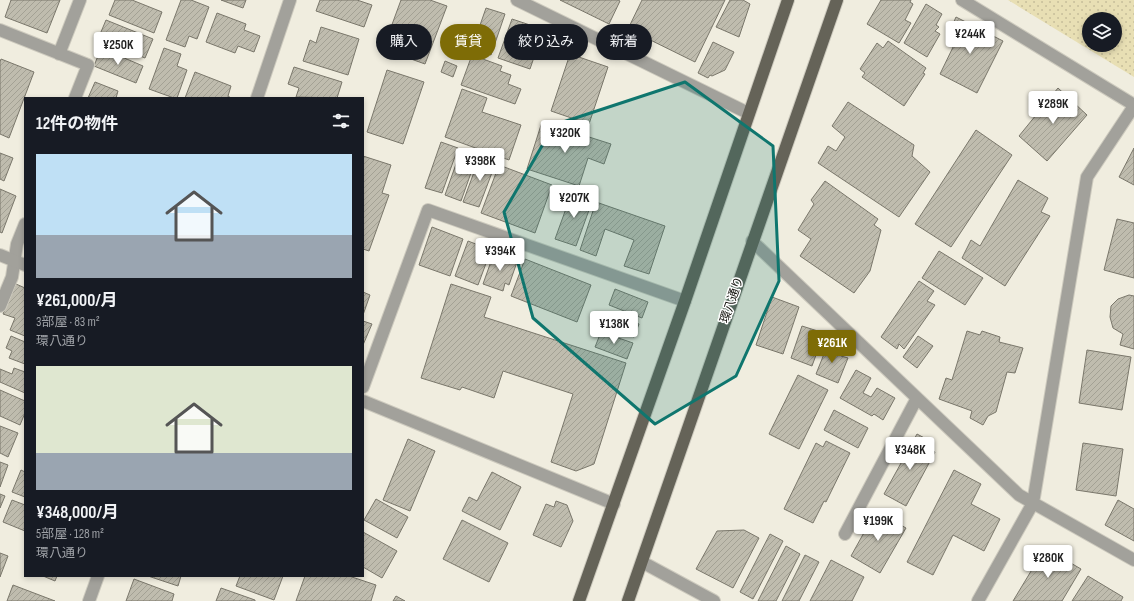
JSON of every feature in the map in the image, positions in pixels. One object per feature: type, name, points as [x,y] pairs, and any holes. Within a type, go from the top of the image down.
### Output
[{"type":"main road","points":[[580,601],[788,0]]},
{"type":"main road","name":"環八通り","points":[[628,601],[837,0]]},
{"type":"street","points":[[59,54],[80,0]]},
{"type":"street","points":[[257,97],[290,0]]},
{"type":"street","points":[[516,0],[748,113]]},
{"type":"street","points":[[962,0],[1134,106],[1087,177],[1033,503],[978,601]]},
{"type":"street","points":[[0,30],[88,66],[75,97]]},
{"type":"street","points":[[364,384],[428,210],[685,301]]},
{"type":"street","points":[[0,306],[12,277],[20,263],[17,244],[24,226]]},
{"type":"street","points":[[752,241],[1018,495],[1134,560]]},
{"type":"street","points":[[0,255],[20,263]]},
{"type":"street","points":[[845,534],[917,398]]},
{"type":"street","points":[[364,401],[614,504]]},
{"type":"street","points":[[642,562],[714,601]]},
{"type":"street","points":[[89,601],[98,577]]},
{"type":"highlighted area","points":[[685,82],[773,146],[779,281],[736,376],[655,424],[533,318],[504,212],[554,125]]},
{"type":"shaded area","points":[[1008,0],[1134,0],[1134,77],[1093,52],[1122,52],[1122,12],[1082,12],[1082,45]]},
{"type":"building","points":[[11,0],[60,0],[47,33],[5,17]]},
{"type":"building","points":[[115,0],[132,0],[162,12],[154,33],[109,15]]},
{"type":"building","points":[[181,0],[191,0],[209,7],[197,39],[189,36],[185,47],[166,40]]},
{"type":"building","points":[[221,0],[246,0],[243,8]]},
{"type":"building","points":[[320,0],[357,0],[372,5],[364,27],[316,11]]},
{"type":"building","points":[[401,0],[430,0],[447,6],[432,46],[432,24],[392,24]]},
{"type":"building","points":[[560,0],[618,0],[620,1],[609,24]]},
{"type":"building","points":[[642,0],[725,0],[695,62],[652,41],[652,24],[630,24]]},
{"type":"building","points":[[730,0],[743,0],[750,4],[739,37],[716,27]]},
{"type":"building","points":[[881,0],[911,0],[910,2],[913,4],[905,20],[911,23],[899,43],[867,24]]},
{"type":"building","points":[[926,4],[942,14],[936,25],[939,27],[935,31],[940,34],[927,57],[904,43]]},
{"type":"building","points":[[486,8],[505,14],[496,40],[496,24],[480,24]]},
{"type":"building","points":[[217,13],[246,24],[244,30],[260,36],[254,52],[238,46],[235,53],[206,42]]},
{"type":"building","points":[[956,17],[1003,41],[977,93],[940,74],[956,41],[947,37]]},
{"type":"building","points":[[512,19],[527,24],[510,24]]},
{"type":"building","points":[[106,20],[153,39],[145,58],[98,39]]},
{"type":"building","points":[[321,27],[359,39],[348,75],[303,61],[310,40],[316,43]]},
{"type":"building","points":[[504,41],[504,60],[533,60],[530,69],[498,58]]},
{"type":"building","points":[[888,41],[926,68],[923,73],[925,74],[904,106],[862,77],[865,73],[860,69],[877,43],[883,48]]},
{"type":"building","points":[[713,42],[734,52],[725,70],[712,76],[710,75],[708,78],[698,73]]},
{"type":"building","points":[[101,48],[143,66],[136,83],[94,66]]},
{"type":"building","points":[[164,48],[181,54],[177,66],[187,70],[177,97],[171,97],[149,89]]},
{"type":"building","points":[[1,59],[34,72],[9,138],[0,134]]},
{"type":"building","points":[[414,60],[427,60],[425,64]]},
{"type":"building","points":[[470,60],[486,60],[502,66],[500,71],[511,75],[508,84],[521,89],[515,104],[461,85]]},
{"type":"building","points":[[568,60],[588,60],[608,67],[589,124],[551,111]]},
{"type":"building","points":[[445,61],[457,66],[453,77],[441,72]]},
{"type":"building","points":[[294,67],[342,82],[337,97],[296,97],[299,88],[288,84]]},
{"type":"building","points":[[387,70],[424,82],[403,144],[367,132]]},
{"type":"building","points":[[195,72],[231,86],[228,96],[230,97],[185,97]]},
{"type":"building","points":[[95,82],[118,91],[116,97],[88,97]]},
{"type":"building","points":[[1058,88],[1087,115],[1047,161],[1019,136]]},
{"type":"building","points":[[462,89],[487,98],[482,112],[521,125],[509,160],[445,137]]},
{"type":"building","points":[[848,102],[914,145],[912,156],[930,172],[899,217],[818,163],[828,146],[836,151],[845,137],[832,126]]},
{"type":"building","points":[[542,122],[611,144],[604,164],[588,158],[579,186],[527,169]]},
{"type":"building","points":[[976,130],[1012,155],[951,247],[915,224]]},
{"type":"building","points":[[441,142],[458,148],[442,193],[425,188]]},
{"type":"building","points":[[1134,148],[1134,185],[1119,177]]},
{"type":"building","points":[[461,150],[477,156],[461,201],[445,195]]},
{"type":"building","points":[[0,153],[13,158],[4,181],[0,179]]},
{"type":"building","points":[[364,156],[391,165],[382,193],[389,195],[369,251],[364,249]]},
{"type":"building","points":[[480,156],[496,162],[479,207],[463,202]]},
{"type":"building","points":[[499,165],[552,185],[535,233],[481,213]]},
{"type":"building","points":[[1018,180],[1048,198],[1041,212],[1050,216],[1005,286],[962,258],[971,240],[980,246]]},
{"type":"building","points":[[825,181],[878,219],[874,225],[881,230],[870,271],[854,293],[800,256],[811,239],[798,230],[814,204],[811,200]]},
{"type":"building","points":[[0,189],[16,196],[2,233],[0,232]]},
{"type":"building","points":[[572,192],[593,199],[576,246],[555,239]]},
{"type":"building","points":[[596,202],[665,226],[649,274],[624,266],[634,240],[605,229],[596,256],[580,250]]},
{"type":"building","points":[[1117,219],[1134,223],[1134,278],[1104,270]]},
{"type":"building","points":[[432,227],[463,239],[450,276],[419,265]]},
{"type":"building","points":[[468,241],[491,250],[478,285],[455,276]]},
{"type":"building","points":[[939,251],[983,278],[965,305],[922,278]]},
{"type":"building","points":[[494,253],[517,262],[509,285],[505,283],[503,291],[483,284]]},
{"type":"building","points":[[525,259],[591,285],[577,322],[511,296]]},
{"type":"building","points":[[919,281],[934,291],[927,301],[935,305],[904,349],[899,344],[897,349],[881,337]]},
{"type":"building","points":[[16,284],[24,288],[24,336],[10,330],[15,318],[3,314]]},
{"type":"building","points":[[451,284],[491,297],[484,317],[626,363],[594,464],[576,471],[551,462],[573,394],[503,371],[494,398],[462,387],[460,390],[421,378]]},
{"type":"building","points":[[615,289],[648,302],[642,318],[609,305]]},
{"type":"building","points":[[364,292],[370,295],[364,312]]},
{"type":"building","points":[[1129,295],[1134,296],[1134,349],[1120,345],[1123,334],[1113,328],[1110,317],[1111,306],[1118,299]]},
{"type":"building","points":[[772,297],[799,307],[783,354],[756,345]]},
{"type":"building","points":[[609,312],[639,324],[634,337],[603,325]]},
{"type":"building","points":[[364,321],[372,324],[364,343]]},
{"type":"building","points":[[802,326],[824,333],[812,366],[791,358]]},
{"type":"building","points":[[967,331],[980,335],[982,331],[1000,337],[999,342],[1023,348],[1015,373],[1007,372],[996,412],[988,416],[983,425],[970,418],[972,411],[939,399],[946,378],[952,380]]},
{"type":"building","points":[[601,332],[633,343],[627,359],[595,347]]},
{"type":"building","points":[[11,336],[24,342],[24,364],[9,358],[12,351],[6,348]]},
{"type":"building","points":[[918,336],[933,346],[917,368],[903,357]]},
{"type":"building","points":[[828,344],[843,351],[841,356],[848,358],[838,383],[816,374]]},
{"type":"building","points":[[1087,350],[1131,357],[1122,410],[1079,403]]},
{"type":"building","points":[[14,368],[24,372],[24,393],[0,382],[0,369],[12,374]]},
{"type":"building","points":[[856,370],[871,378],[863,393],[871,397],[877,388],[895,398],[883,420],[874,414],[872,416],[840,398]]},
{"type":"building","points":[[798,375],[828,390],[799,449],[769,434]]},
{"type":"building","points":[[0,390],[24,401],[24,415],[20,425],[0,416]]},
{"type":"building","points":[[834,410],[868,428],[858,448],[824,430]]},
{"type":"building","points":[[0,426],[18,433],[8,457],[0,453]]},
{"type":"building","points":[[917,434],[930,441],[927,447],[935,452],[906,506],[884,494]]},
{"type":"building","points":[[408,439],[435,451],[410,511],[383,500]]},
{"type":"building","points":[[826,441],[850,453],[826,502],[824,501],[813,523],[784,509],[816,443],[823,447]]},
{"type":"building","points":[[1083,443],[1123,449],[1116,496],[1076,490]]},
{"type":"building","points":[[0,462],[8,465],[0,487]]},
{"type":"building","points":[[21,470],[24,472],[24,497],[12,492]]},
{"type":"building","points":[[954,470],[981,484],[971,504],[1000,519],[984,551],[953,535],[933,575],[907,562]]},
{"type":"building","points":[[492,472],[521,487],[500,530],[462,511],[469,497],[477,501]]},
{"type":"building","points":[[0,494],[5,496],[0,508]]},
{"type":"building","points":[[376,499],[408,517],[397,538],[364,520]]},
{"type":"building","points":[[12,500],[24,505],[24,531],[3,522]]},
{"type":"building","points":[[1118,500],[1134,509],[1134,541],[1105,525]]},
{"type":"building","points":[[556,501],[567,505],[573,521],[561,547],[533,535],[546,504],[554,507]]},
{"type":"building","points":[[876,511],[906,528],[880,573],[851,556]]},
{"type":"building","points":[[462,520],[508,543],[489,582],[443,559]]},
{"type":"building","points":[[744,530],[759,538],[733,588],[696,569],[717,531]]},
{"type":"building","points":[[364,533],[397,551],[382,578],[364,568]]},
{"type":"building","points":[[770,534],[783,541],[753,599],[740,592]]},
{"type":"building","points":[[786,546],[800,554],[776,601],[758,601]]},
{"type":"building","points":[[1045,548],[1081,569],[1062,601],[1013,601]]},
{"type":"building","points":[[0,553],[8,556],[0,577]]},
{"type":"building","points":[[805,555],[819,562],[799,601],[782,601]]},
{"type":"building","points":[[831,560],[864,577],[852,601],[810,601]]},
{"type":"building","points":[[1088,576],[1123,597],[1121,601],[1072,601]]},
{"type":"building","points":[[45,577],[57,577],[55,581]]},
{"type":"building","points":[[151,577],[181,577],[178,586]]},
{"type":"building","points":[[240,577],[283,577],[274,600],[236,586]]},
{"type":"building","points":[[305,577],[352,577],[376,585],[371,601],[296,601]]},
{"type":"building","points":[[134,579],[174,594],[172,601],[126,601]]},
{"type":"building","points":[[13,585],[55,601],[7,601]]},
{"type":"building","points":[[221,588],[255,600],[255,601],[216,601]]},
{"type":"building","points":[[396,596],[405,601],[393,601]]}]
